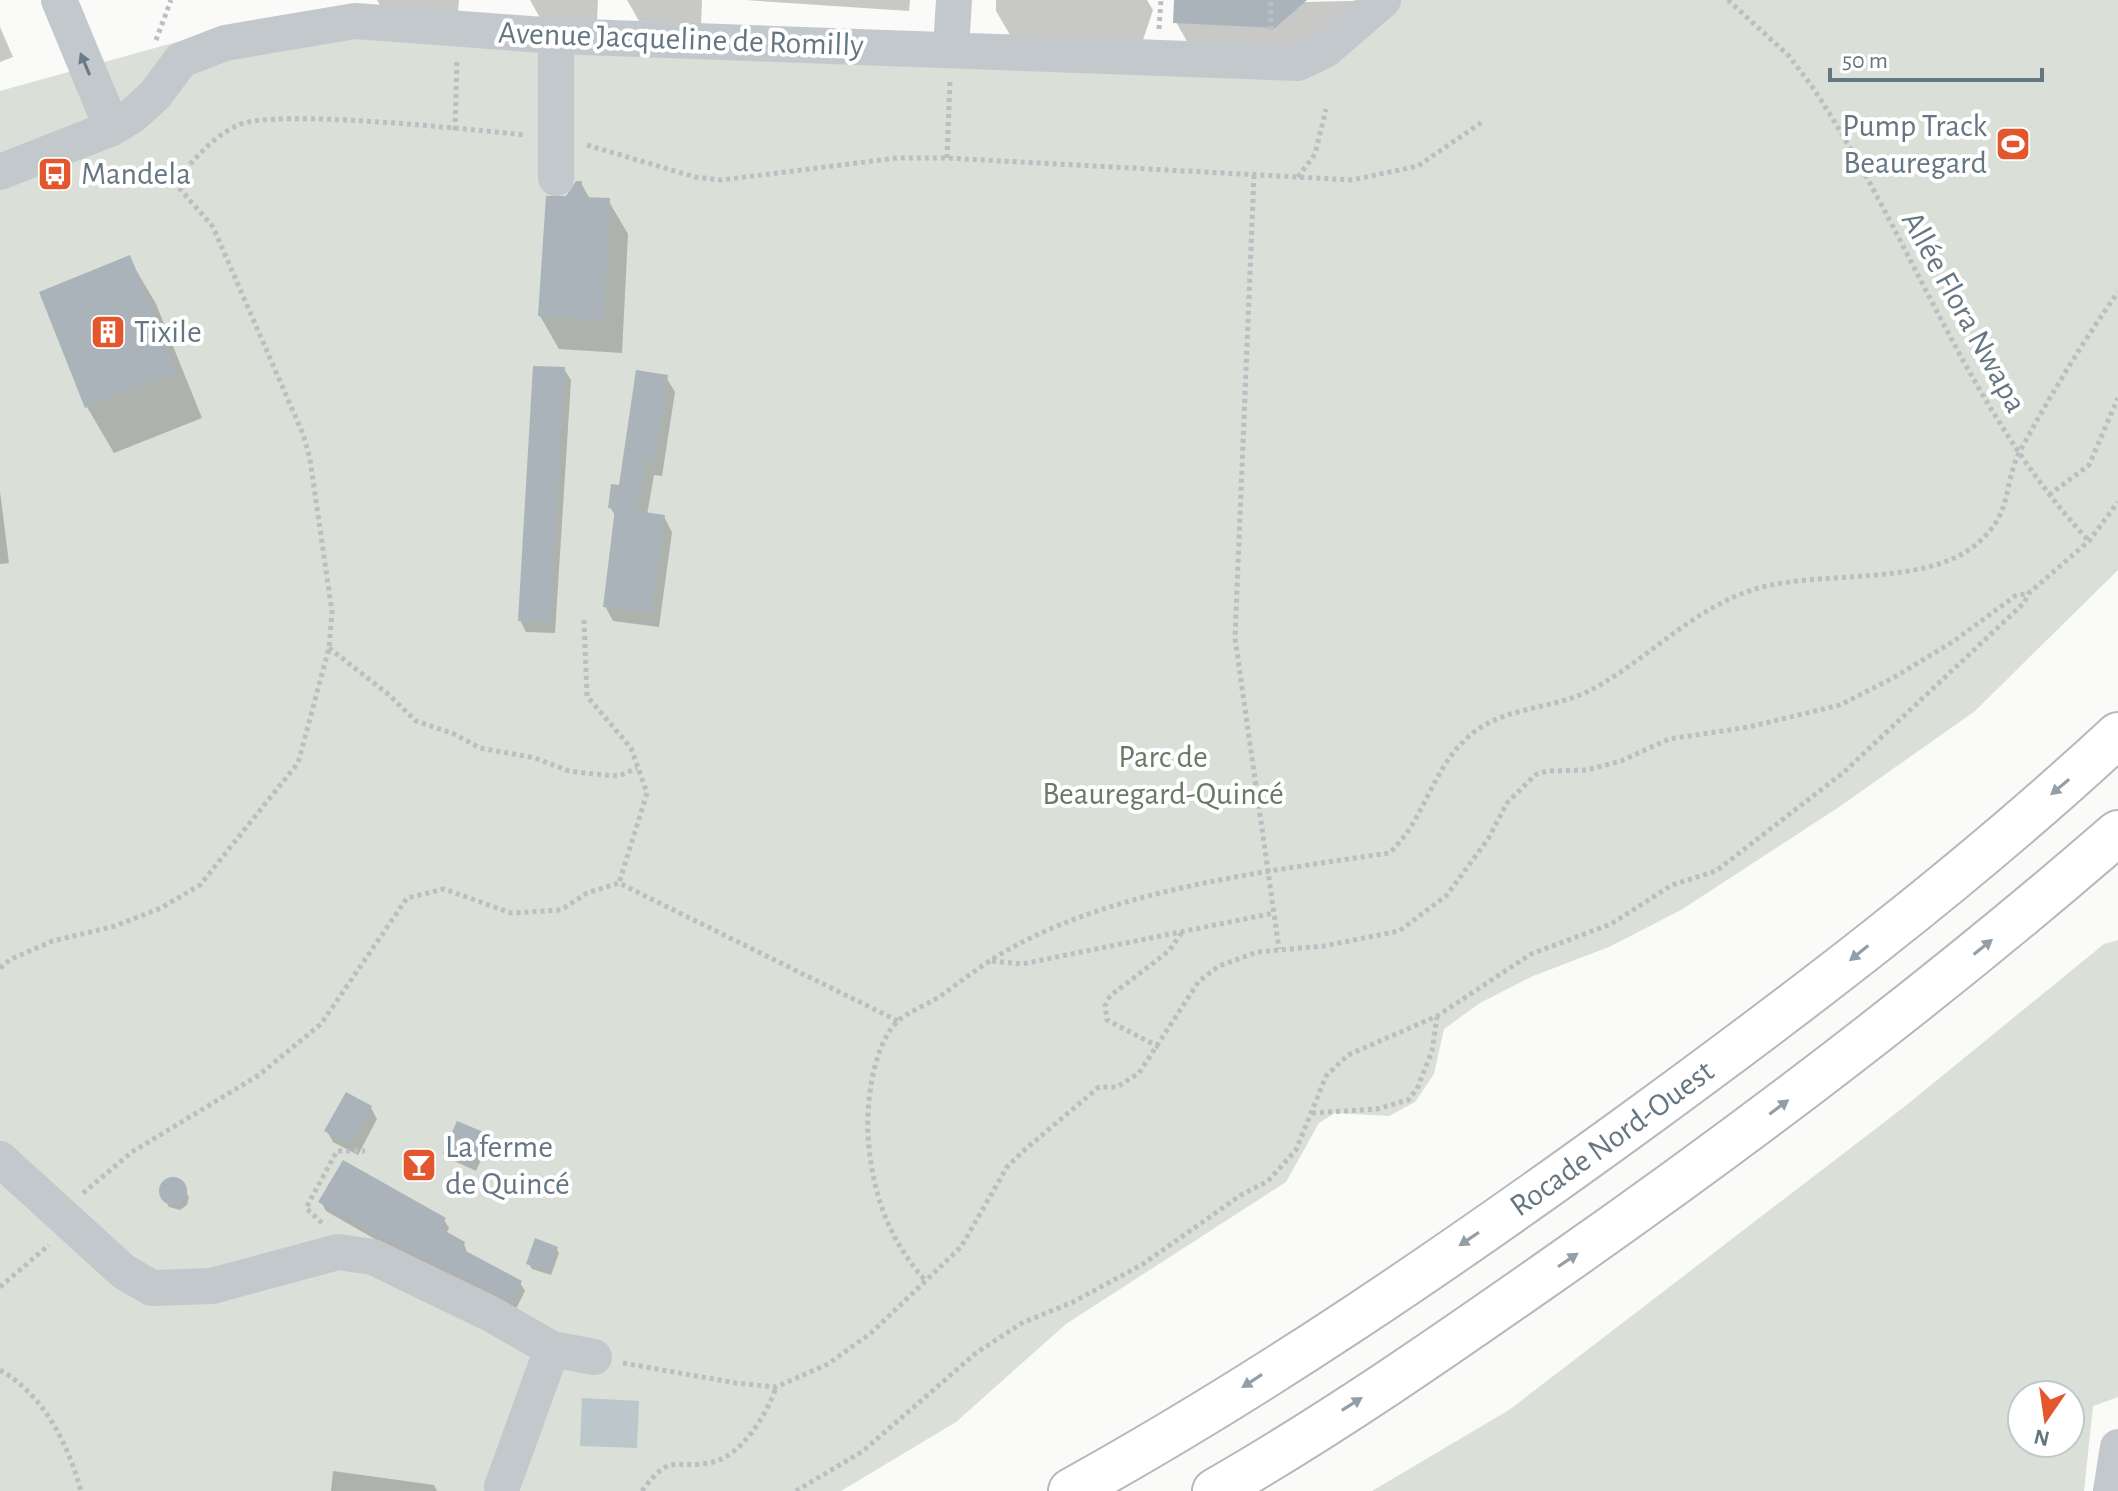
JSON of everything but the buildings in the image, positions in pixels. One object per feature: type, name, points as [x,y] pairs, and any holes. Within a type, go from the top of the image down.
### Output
[{"type":"highway","name":"Rocade Nord-Ouest","points":[[1071,1491],[1215,1405],[1515,1209],[1830,976],[1962,870],[2118,735]]},
{"type":"highway","points":[[1215,1491],[1451,1341],[1662,1195],[1926,994],[2118,833]]},
{"type":"street","points":[[59,0],[112,128]]},
{"type":"street","points":[[951,48],[954,0]]},
{"type":"street","name":"Avenue Jacqueline de Romilly","points":[[0,172],[112,128],[155,95],[181,60],[225,43],[355,21],[459,15],[556,36],[1298,63],[1325,50],[1383,0]]},
{"type":"street","points":[[556,36],[556,178]]},
{"type":"street","points":[[0,1159],[124,1272],[152,1288],[212,1286],[338,1252],[373,1257],[414,1275],[552,1349],[594,1357]]},
{"type":"street","points":[[502,1487],[552,1349]]},
{"type":"street","points":[[2111,1491],[2118,1447]]},
{"type":"path","name":"Allée Flora Nwapa","points":[[1728,0],[1789,56],[1829,112],[1944,328],[2018,456],[2089,541]]},
{"type":"path","points":[[455,130],[459,15]]},
{"type":"path","points":[[951,48],[947,158],[1352,180],[1418,166],[1482,122]]},
{"type":"path","points":[[1298,177],[1315,154],[1326,109]]},
{"type":"path","points":[[1254,175],[1235,638],[1279,949]]},
{"type":"path","points":[[0,968],[11,959],[53,941],[115,926],[161,908],[200,885],[298,763],[329,648],[332,612],[310,459],[303,434],[213,227],[174,182],[146,177]]},
{"type":"path","points":[[924,1279],[900,1251],[884,1215],[869,1154],[867,1126],[873,1068],[898,1021],[919,1011],[1015,946],[1058,927],[1161,892],[1389,853],[1405,839],[1445,764],[1465,740],[1489,721],[1593,689],[1695,618],[1751,591],[1847,575],[1934,567],[1957,559],[1999,521],[2018,456],[2118,292]]},
{"type":"path","points":[[2049,495],[2089,465],[2118,398]]},
{"type":"path","points":[[796,1491],[863,1451],[976,1353],[1022,1323],[1073,1302],[1143,1264],[1241,1195],[1268,1181],[1296,1150],[1336,1063],[1437,1016],[1531,954],[1611,924],[1672,885],[1716,871],[1844,772],[1966,658],[2029,593],[2089,541],[2118,502]]},
{"type":"path","points":[[594,1357],[736,1383],[776,1387],[828,1364],[860,1341],[961,1247],[1007,1167],[1088,1094],[1099,1087],[1129,1083],[1159,1047],[1199,981],[1236,957],[1279,949],[1324,946],[1399,931],[1447,895],[1488,839],[1507,803],[1535,775],[1587,770],[1621,761],[1669,739],[1749,727],[1840,705],[1893,678],[1954,641],[2015,596],[2029,593]]},
{"type":"path","points":[[584,620],[587,696],[631,748],[647,793],[619,883]]},
{"type":"path","points":[[329,648],[388,694],[416,721],[452,733],[480,748],[535,758],[569,771],[619,776],[637,768]]},
{"type":"path","points":[[0,1287],[132,1152],[259,1075],[321,1024],[407,898],[444,889],[511,913],[561,910],[587,893],[619,883],[898,1021]]},
{"type":"path","points":[[991,961],[1022,964],[1274,913]]},
{"type":"path","points":[[1159,1047],[1107,1020],[1105,1006],[1110,996],[1169,951],[1183,931]]},
{"type":"path","points":[[1312,1113],[1377,1109],[1408,1100],[1417,1089],[1432,1051],[1437,1016]]},
{"type":"path","points":[[338,1252],[325,1226],[306,1208],[337,1151],[365,1151]]},
{"type":"path","points":[[0,1370],[19,1381],[53,1422],[71,1455],[81,1491]]},
{"type":"path","points":[[642,1491],[662,1468],[675,1462],[715,1462],[731,1452],[760,1424],[776,1387]]},
{"type":"green space","name":"Parc de Beauregard-Quincé","points":[[1369,0],[2118,0],[2118,570],[1975,711],[1839,807],[1681,910],[1609,947],[1533,976],[1480,1003],[1444,1029],[1434,1074],[1415,1102],[1389,1116],[1335,1113],[1319,1123],[1286,1182],[1066,1324],[956,1422],[841,1491],[0,1491],[0,91],[198,36],[454,21],[1289,62]]},
{"type":"green space","points":[[2118,940],[2118,1397],[2093,1406],[2084,1491],[1372,1491],[1509,1410],[1904,1107],[2104,944]]},
{"type":"shaded area","points":[[582,1398],[639,1401],[637,1448],[580,1446]]},
{"type":"place","name":"Pump Track Beauregard","points":[[2013,144]]},
{"type":"place","name":"Mandela","points":[[55,174]]},
{"type":"place","name":"Tixile","points":[[108,332]]},
{"type":"place","name":"La ferme de Quincé","points":[[419,1165]]}]
